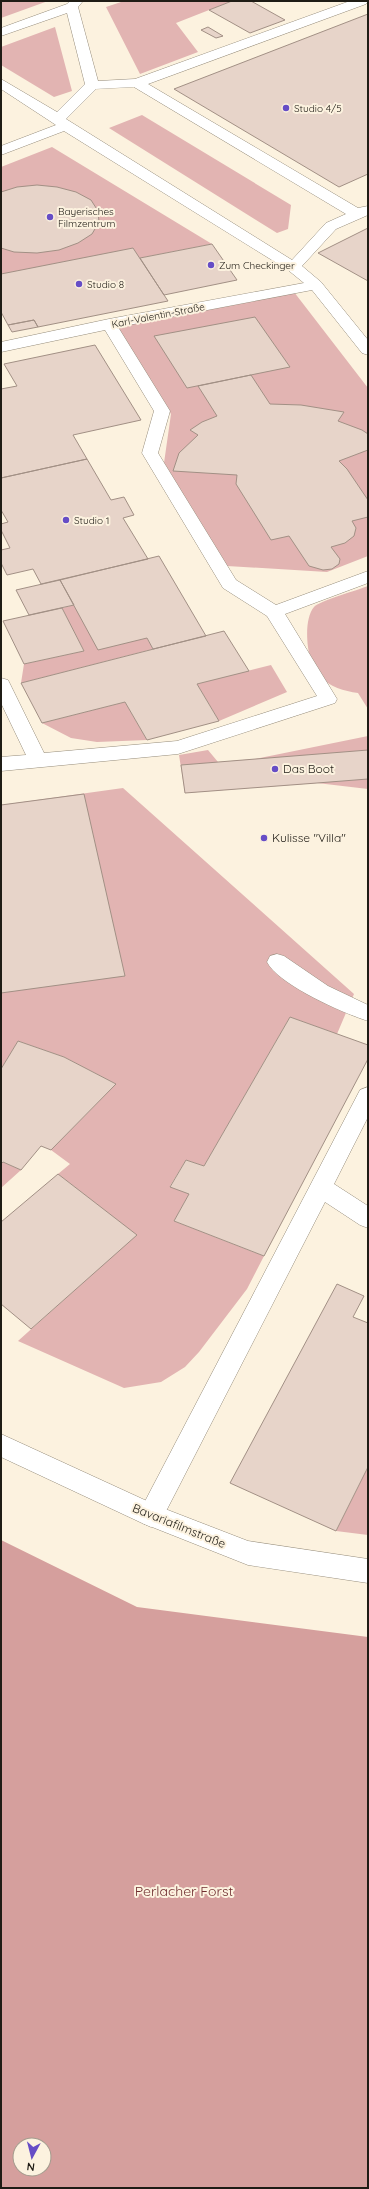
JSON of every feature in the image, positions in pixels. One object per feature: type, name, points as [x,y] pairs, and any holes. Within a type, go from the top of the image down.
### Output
[{"type":"street","points":[[1,151],[62,123],[92,85],[137,83],[362,1]]},
{"type":"street","points":[[1,32],[74,4],[92,85]]},
{"type":"street","points":[[1,83],[62,123],[293,267],[316,285],[368,350]]},
{"type":"street","points":[[137,83],[362,212]]},
{"type":"street","points":[[293,267],[331,226],[362,212]]},
{"type":"street","name":"Karl-Valentin-Straße","points":[[1,347],[109,324],[316,285]]},
{"type":"street","points":[[1,764],[178,747],[328,699],[274,612],[229,584],[150,453],[162,411],[109,324]]},
{"type":"street","points":[[274,612],[368,577]]},
{"type":"street","points":[[1,684],[38,760]]},
{"type":"street","points":[[277,962],[313,990],[349,1007],[368,1013]]},
{"type":"street","points":[[151,1516],[368,1096]]},
{"type":"street","points":[[321,1187],[368,1218]]},
{"type":"street","name":"Bavariafilmstraße","points":[[1,1445],[151,1516],[248,1553],[368,1571]]},
{"type":"shaded area","points":[[48,1],[1,18],[1,2]]},
{"type":"shaded area","points":[[124,1],[232,1],[176,23],[198,52],[140,74],[106,7]]},
{"type":"shaded area","points":[[55,27],[72,91],[54,97],[1,65],[1,47]]},
{"type":"shaded area","points":[[142,115],[291,205],[288,229],[277,233],[109,128]]},
{"type":"shaded area","points":[[52,147],[212,244],[140,258],[1,274],[1,167]]},
{"type":"shaded area","points":[[294,292],[368,388],[368,556],[327,572],[227,566],[164,463],[171,414],[116,326]]},
{"type":"shaded area","points":[[368,586],[368,709],[358,693],[337,688],[319,676],[311,662],[307,632],[310,613],[314,607],[331,599]]},
{"type":"shaded area","points":[[74,605],[147,638],[153,649],[21,683],[24,664],[84,651],[62,608]]},
{"type":"shaded area","points":[[271,665],[287,692],[219,721],[197,684]]},
{"type":"shaded area","points":[[125,702],[147,740],[97,742],[71,738],[42,723]]},
{"type":"shaded area","name":"Das Boot","points":[[368,736],[368,789],[317,783],[185,793],[179,755],[208,750],[218,762],[255,759]]},
{"type":"shaded area","points":[[123,788],[354,994],[337,1034],[290,1017],[204,1166],[186,1160],[170,1186],[189,1194],[174,1221],[264,1256],[247,1289],[199,1352],[185,1367],[161,1382],[124,1388],[18,1341],[136,1235],[58,1174],[70,1164],[51,1150],[116,1084],[64,1057],[18,1041],[1,1069],[1,805]]},
{"type":"shaded area","points":[[3,1162],[21,1170],[1,1188],[1,1164]]},
{"type":"shaded area","points":[[368,1467],[368,1535],[336,1531]]},
{"type":"green space","name":"Perlacher Forst","points":[[1,1540],[137,1607],[368,1637],[368,2188],[1,2188]]},
{"type":"building","points":[[232,1],[251,1],[285,20],[250,33],[209,10]]},
{"type":"building","name":"Studio 4/5","points":[[368,14],[368,174],[339,187],[174,89]]},
{"type":"building","points":[[208,27],[223,36],[216,38],[201,30]]},
{"type":"building","name":"Bayerisches Filmzentrum","points":[[37,185],[57,187],[76,192],[91,200],[98,211],[99,222],[92,234],[78,243],[59,250],[37,253],[14,252],[1,248],[1,192],[17,187]]},
{"type":"building","points":[[368,228],[368,281],[318,253]]},
{"type":"building","points":[[212,244],[237,280],[164,295],[140,258]]},
{"type":"building","name":"Studio 8","points":[[133,248],[168,301],[38,327],[34,320],[8,325],[1,312],[1,274]]},
{"type":"building","points":[[255,317],[290,367],[187,388],[154,336]]},
{"type":"building","points":[[34,320],[38,327],[12,332],[8,325]]},
{"type":"building","points":[[95,345],[141,420],[73,435],[87,459],[1,478],[1,389],[17,386],[4,364]]},
{"type":"building","points":[[251,375],[270,404],[301,405],[344,412],[338,421],[362,430],[368,434],[368,450],[339,461],[347,469],[368,500],[368,517],[352,521],[356,528],[354,536],[345,543],[331,547],[340,559],[339,564],[332,569],[323,570],[309,566],[289,536],[271,540],[236,484],[237,475],[173,471],[179,453],[198,435],[190,430],[202,422],[217,416],[198,386]]},
{"type":"building","name":"Studio 1","points":[[87,459],[111,500],[124,497],[134,515],[123,518],[148,559],[41,584],[33,569],[7,575],[1,563],[1,550],[10,548],[1,530],[1,524],[8,522],[1,510],[1,478]]},
{"type":"building","points":[[159,556],[206,636],[153,649],[147,638],[98,650],[60,580]]},
{"type":"building","points":[[60,580],[74,605],[29,615],[16,590]]},
{"type":"building","points":[[62,608],[84,651],[24,664],[3,621]]},
{"type":"building","points":[[224,631],[249,671],[197,684],[219,721],[147,740],[125,702],[42,723],[21,683]]},
{"type":"building","name":"Das Boot","points":[[368,750],[368,779],[185,793],[181,765]]},
{"type":"building","points":[[84,794],[125,976],[1,993],[1,805]]},
{"type":"building","points":[[290,1017],[368,1045],[368,1059],[264,1256],[174,1221],[189,1194],[170,1187],[186,1160],[204,1166]]},
{"type":"building","points":[[18,1041],[64,1057],[116,1084],[51,1150],[41,1146],[21,1170],[3,1162],[1,1164],[1,1069]]},
{"type":"building","points":[[58,1174],[137,1235],[31,1329],[1,1304],[1,1222]]},
{"type":"building","points":[[337,1284],[364,1296],[353,1317],[368,1323],[368,1467],[336,1531],[230,1483]]},
{"type":"place","name":"Studio 4/5","points":[[286,108]]},
{"type":"place","name":"Bayerisches Filmzentrum","points":[[50,217]]},
{"type":"place","name":"Zum Checkinger","points":[[211,265]]},
{"type":"place","name":"Studio 8","points":[[79,284]]},
{"type":"place","name":"Studio 1","points":[[66,520]]},
{"type":"place","name":"Das Boot","points":[[275,769]]},
{"type":"place","name":"Kulisse \"Villa\"","points":[[264,838]]}]
